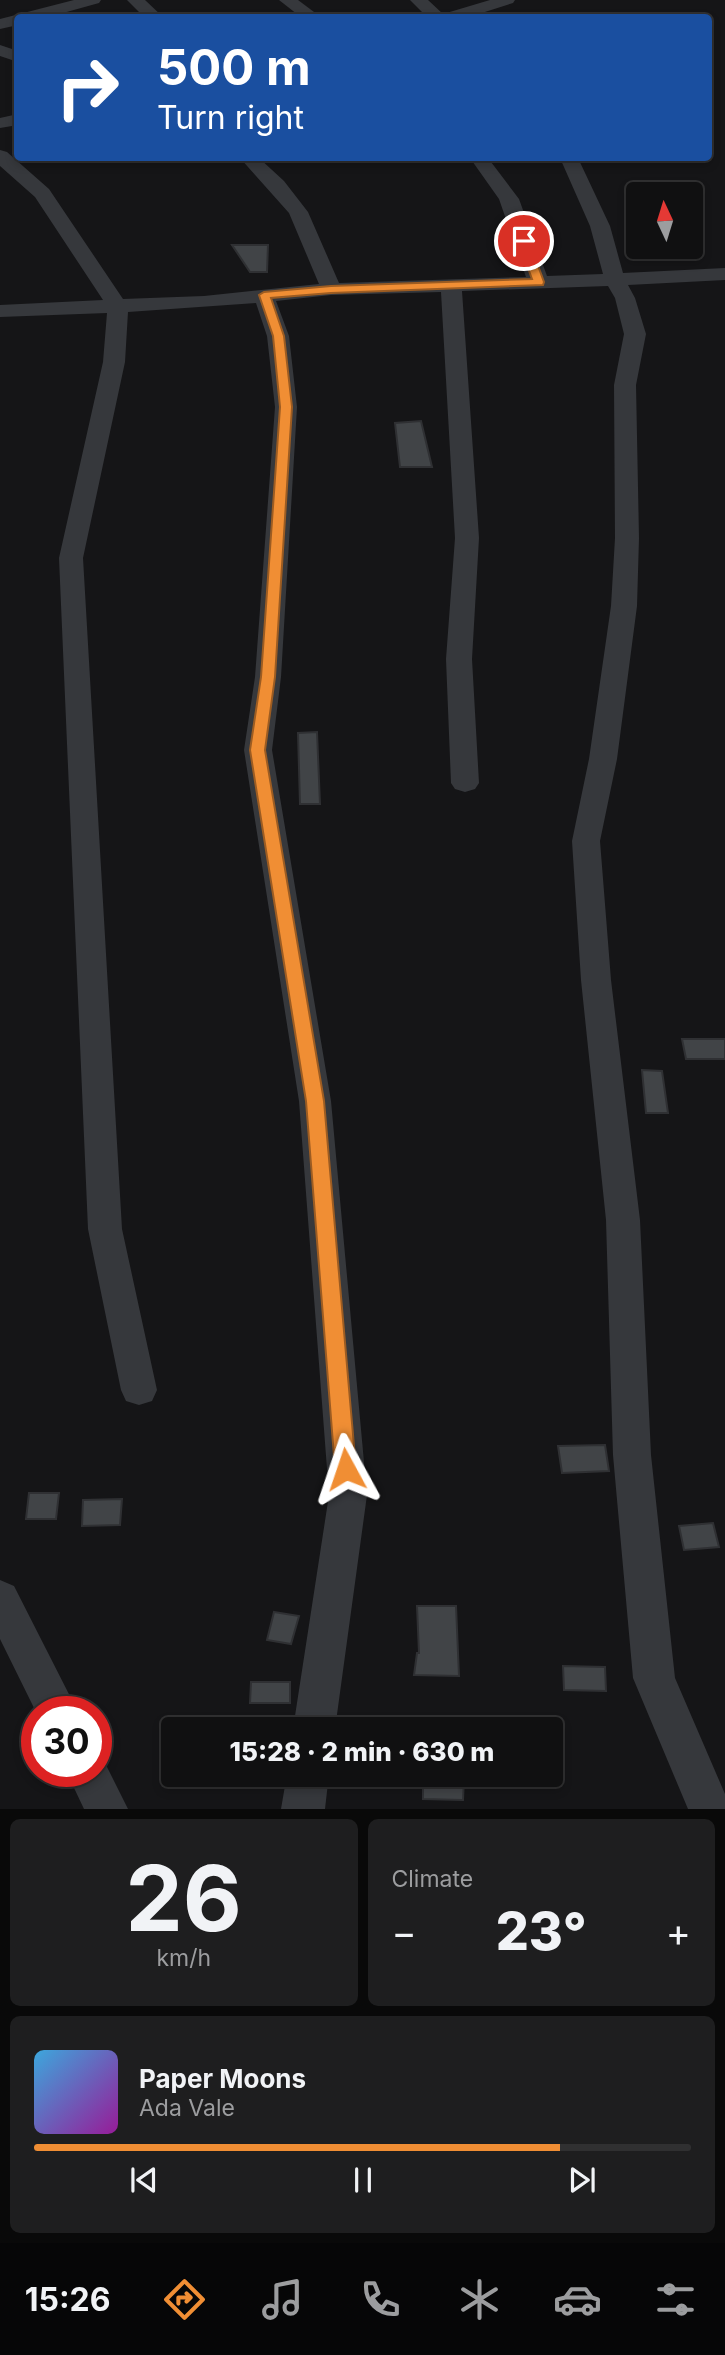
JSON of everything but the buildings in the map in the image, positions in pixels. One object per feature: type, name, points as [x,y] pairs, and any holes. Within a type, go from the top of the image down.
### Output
[{"type":"street","points":[[39,14],[93,0]]},
{"type":"street","points":[[135,0],[151,14]]},
{"type":"street","points":[[287,0],[308,14]]},
{"type":"street","points":[[418,0],[434,14]]},
{"type":"street","points":[[460,14],[507,0]]},
{"type":"street","points":[[0,156],[42,193],[118,307],[114,362],[71,558],[105,1229],[139,1390]]},
{"type":"street","points":[[252,161],[277,185],[298,212],[331,289]]},
{"type":"street","points":[[481,161],[509,199],[539,282]]},
{"type":"street","points":[[570,161],[600,226],[615,280],[625,298],[635,334],[625,385],[627,538],[624,606],[603,759],[586,841],[596,980],[623,1220],[632,1455],[654,1678],[710,1809]]},
{"type":"street","points":[[0,311],[118,307],[331,289],[725,274]]},
{"type":"street","points":[[451,285],[467,538],[459,659],[465,783]]},
{"type":"street","points":[[264,295],[278,336],[286,407],[268,677],[258,750],[315,1101],[348,1495],[316,1717]]},
{"type":"street","points":[[0,1598],[49,1696]]},
{"type":"street","points":[[95,1787],[106,1809]]},
{"type":"street","points":[[303,1809],[306,1787]]},
{"type":"route","points":[[346,1469],[315,1101],[258,750],[268,677],[286,407],[278,336],[264,295],[331,289],[539,282],[524,241]]}]
